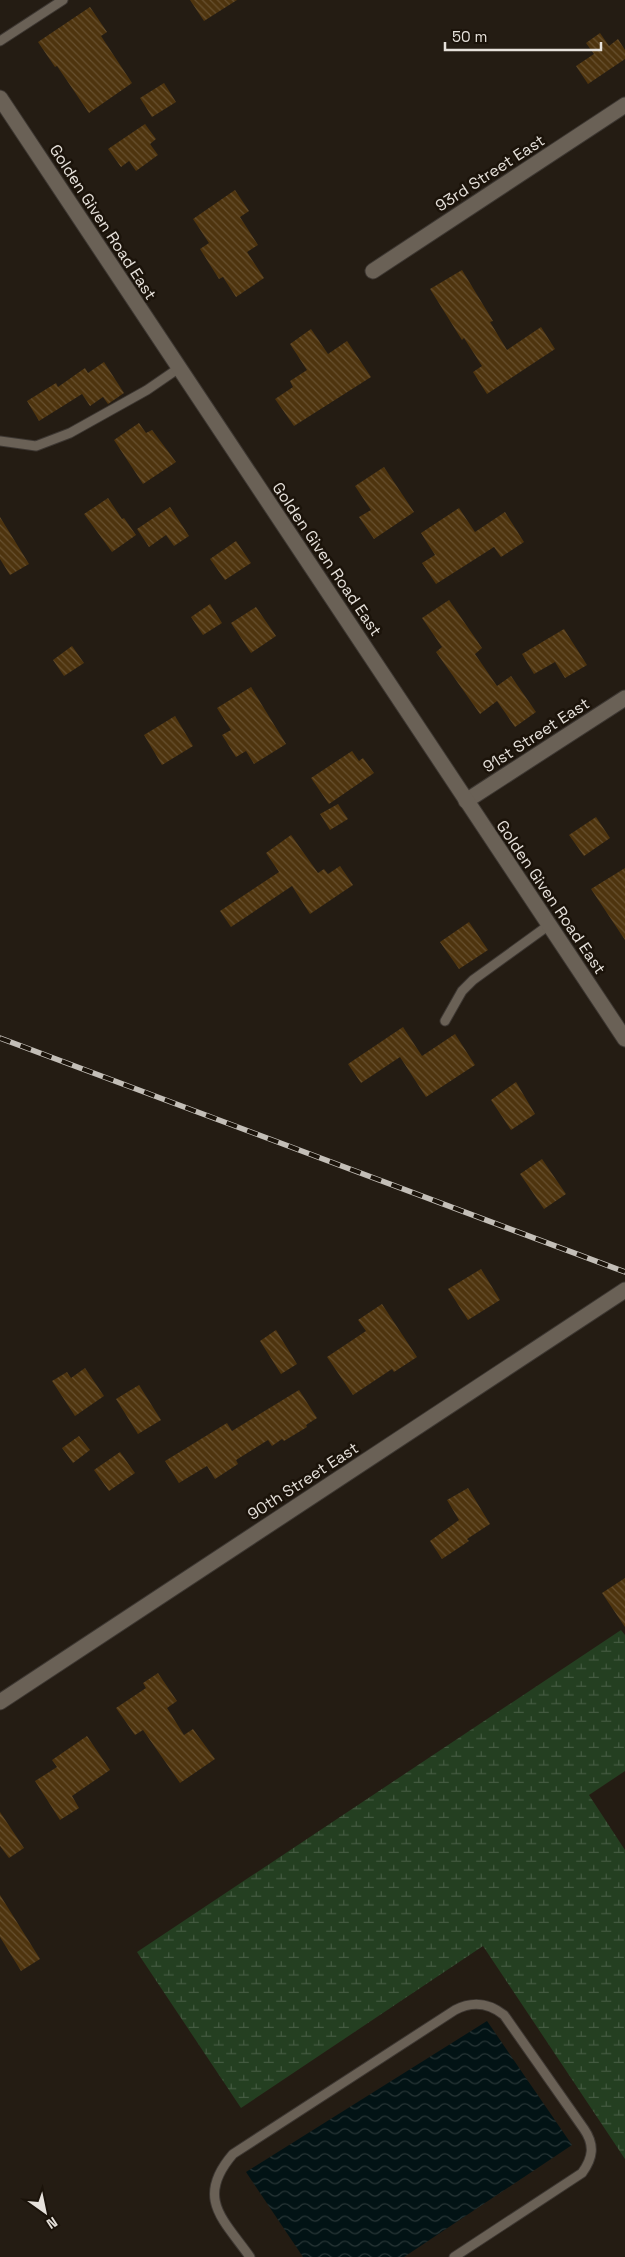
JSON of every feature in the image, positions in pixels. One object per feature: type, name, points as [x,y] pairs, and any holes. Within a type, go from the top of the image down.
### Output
[{"type":"street","name":"Golden Given Road East","points":[[0,98],[625,1039]]},
{"type":"street","name":"93rd Street East","points":[[373,271],[625,105]]},
{"type":"street","name":"91st Street East","points":[[466,801],[625,698]]},
{"type":"street","name":"90th Street East","points":[[0,1702],[625,1290]]},
{"type":"lane","points":[[0,41],[63,0]]},
{"type":"lane","points":[[0,441],[36,446],[70,433],[147,390],[179,368]]},
{"type":"lane","points":[[445,1021],[462,991],[473,980],[549,925]]},
{"type":"lane","points":[[250,2257],[216,2209],[213,2187],[218,2173],[233,2154],[455,2010],[465,2005],[487,2005],[504,2015],[584,2129],[592,2147],[592,2156],[582,2173],[454,2257]]},
{"type":"green space","points":[[621,1630],[625,1635],[625,1771],[589,1795],[625,1850],[625,2159],[483,1946],[241,2108],[137,1952]]},
{"type":"water","points":[[487,2021],[572,2145],[404,2257],[303,2257],[246,2172]]},
{"type":"building","points":[[190,0],[237,0],[204,21]]},
{"type":"building","points":[[90,7],[107,32],[101,36],[132,83],[89,113],[38,42]]},
{"type":"building","points":[[600,33],[609,46],[618,39],[625,50],[625,59],[588,84],[576,66],[594,54],[586,43]]},
{"type":"building","points":[[164,83],[176,102],[152,117],[140,98]]},
{"type":"building","points":[[145,124],[156,139],[150,144],[158,155],[136,171],[129,161],[121,167],[108,149]]},
{"type":"building","points":[[235,190],[249,211],[240,217],[258,245],[247,252],[264,278],[236,297],[223,277],[219,279],[200,249],[209,243],[193,219]]},
{"type":"building","points":[[462,270],[493,321],[490,322],[507,350],[541,327],[555,349],[487,394],[473,372],[482,366],[464,338],[462,340],[430,289]]},
{"type":"building","points":[[311,329],[328,354],[347,341],[371,377],[294,426],[275,399],[293,387],[290,381],[307,370],[290,344]]},
{"type":"building","points":[[104,362],[124,393],[108,404],[103,397],[90,406],[82,394],[39,421],[27,401],[56,383],[58,387],[85,368],[88,373]]},
{"type":"building","points":[[139,423],[146,433],[152,430],[176,462],[143,484],[114,440]]},
{"type":"building","points":[[384,467],[414,512],[374,539],[359,517],[371,510],[355,486]]},
{"type":"building","points":[[108,498],[122,519],[124,518],[136,535],[112,552],[84,514]]},
{"type":"building","points":[[170,507],[189,536],[174,546],[166,535],[149,547],[137,529]]},
{"type":"building","points":[[459,508],[475,532],[505,512],[524,542],[501,557],[494,547],[436,584],[422,563],[435,555],[421,533]]},
{"type":"building","points":[[0,517],[29,564],[10,575],[0,559]]},
{"type":"building","points":[[236,541],[251,563],[225,580],[210,559]]},
{"type":"building","points":[[449,600],[482,648],[475,654],[497,686],[511,676],[536,712],[515,727],[497,701],[480,714],[436,652],[442,647],[422,618]]},
{"type":"building","points":[[210,604],[222,623],[203,635],[191,617]]},
{"type":"building","points":[[256,607],[276,636],[251,653],[231,623]]},
{"type":"building","points":[[564,629],[587,665],[565,678],[555,662],[534,674],[522,654]]},
{"type":"building","points":[[72,646],[84,663],[64,676],[53,660]]},
{"type":"building","points":[[251,687],[286,744],[254,764],[246,751],[236,757],[222,735],[231,730],[217,708]]},
{"type":"building","points":[[175,716],[193,746],[162,765],[144,735]]},
{"type":"building","points":[[352,751],[359,761],[363,758],[374,773],[329,804],[311,778]]},
{"type":"building","points":[[338,804],[348,819],[330,830],[320,814]]},
{"type":"building","points":[[596,817],[610,838],[584,856],[569,835]]},
{"type":"building","points":[[291,835],[318,873],[324,869],[328,874],[340,866],[353,885],[310,914],[292,886],[231,927],[220,911],[279,872],[266,853]]},
{"type":"building","points":[[625,868],[625,940],[591,889]]},
{"type":"building","points":[[469,922],[488,950],[459,969],[440,942]]},
{"type":"building","points":[[403,1027],[422,1056],[455,1034],[475,1065],[426,1097],[400,1057],[361,1083],[348,1064]]},
{"type":"building","points":[[516,1082],[535,1114],[511,1130],[491,1100]]},
{"type":"building","points":[[542,1159],[566,1194],[544,1209],[520,1174]]},
{"type":"building","points":[[481,1269],[500,1300],[468,1320],[448,1289]]},
{"type":"building","points":[[382,1304],[417,1357],[394,1372],[392,1369],[353,1395],[327,1357],[366,1331],[358,1320]]},
{"type":"building","points":[[276,1330],[297,1364],[281,1374],[260,1341]]},
{"type":"building","points":[[85,1368],[104,1396],[75,1416],[52,1381],[67,1372],[71,1378]]},
{"type":"building","points":[[139,1385],[161,1420],[138,1434],[116,1399]]},
{"type":"building","points":[[299,1390],[317,1418],[306,1425],[307,1427],[272,1446],[268,1440],[236,1460],[238,1464],[215,1479],[207,1466],[179,1483],[165,1461],[227,1423],[232,1431]]},
{"type":"building","points":[[79,1436],[90,1450],[73,1463],[62,1448]]},
{"type":"building","points":[[120,1452],[135,1473],[109,1491],[94,1470]]},
{"type":"building","points":[[468,1488],[490,1524],[442,1559],[430,1541],[459,1520],[447,1500]]},
{"type":"building","points":[[625,1578],[625,1627],[602,1593]]},
{"type":"building","points":[[158,1673],[177,1701],[167,1708],[184,1735],[193,1729],[215,1759],[180,1783],[143,1730],[135,1735],[116,1708],[146,1688],[143,1683]]},
{"type":"building","points":[[87,1736],[110,1770],[72,1796],[79,1808],[60,1820],[35,1781],[57,1767],[52,1760]]},
{"type":"building","points":[[0,1812],[24,1848],[9,1858],[0,1846]]},
{"type":"building","points":[[0,1895],[40,1959],[21,1971],[0,1937]]},
{"type":"railway","points":[[0,1038],[625,1272]]}]
